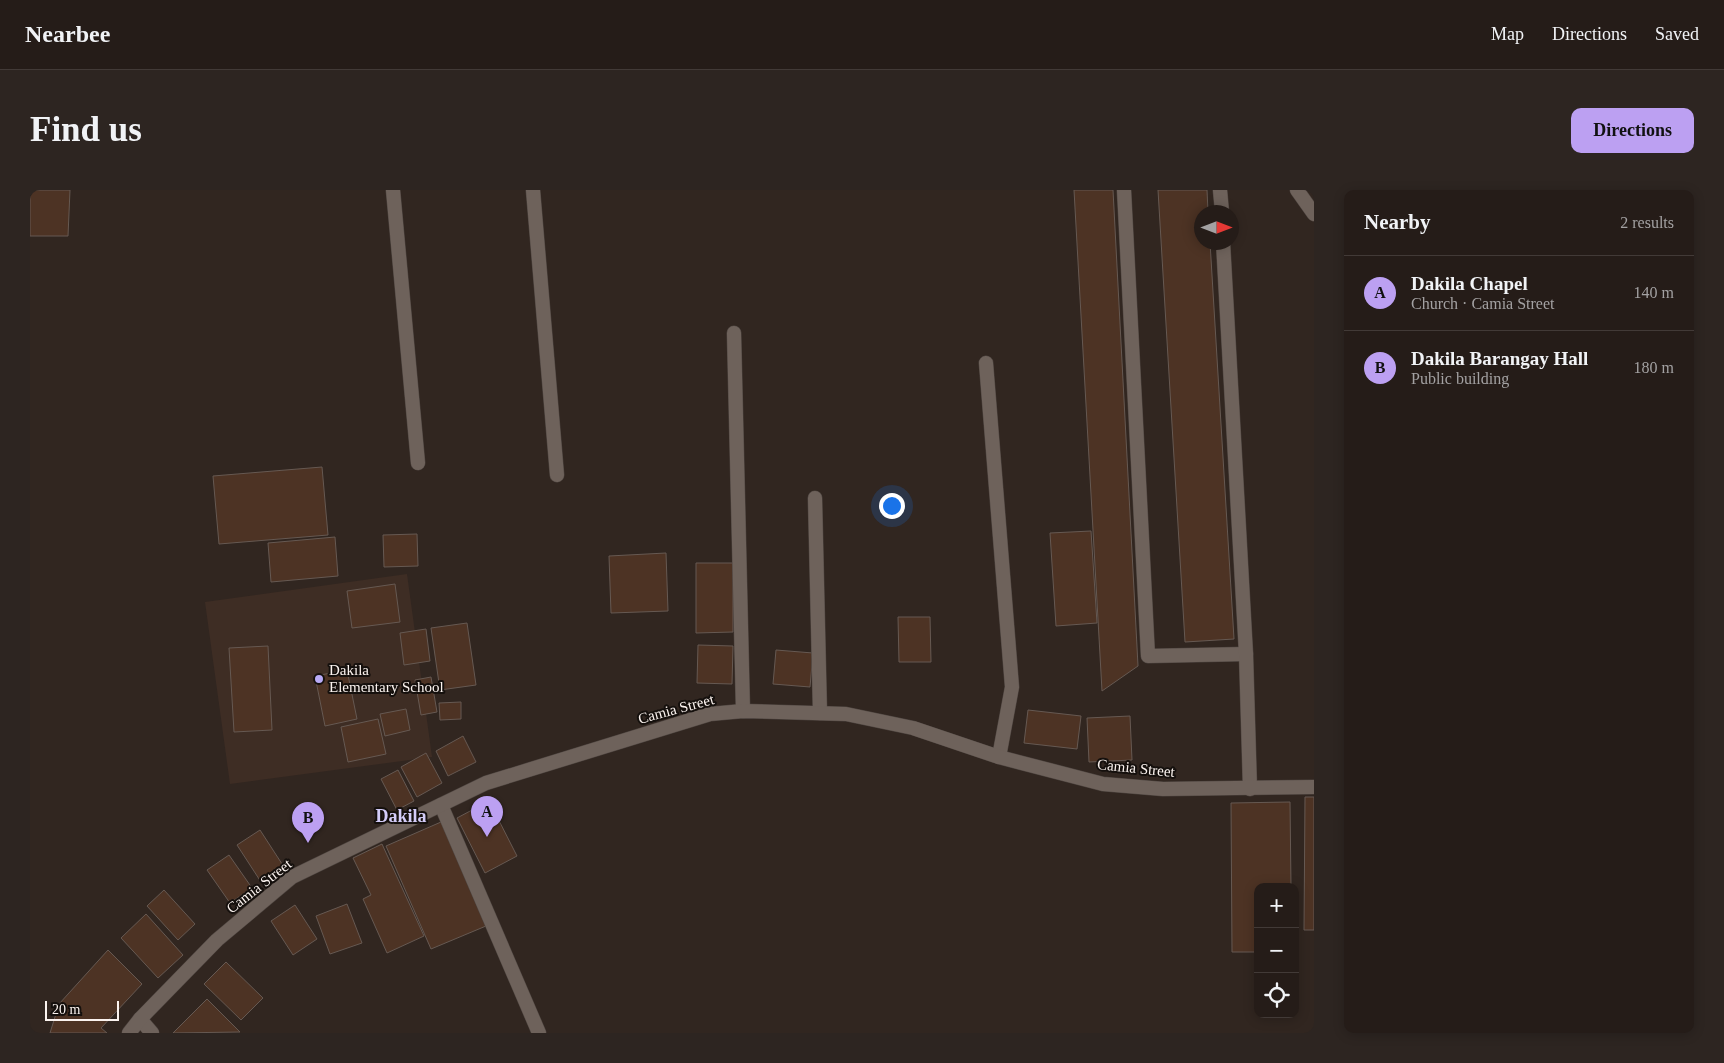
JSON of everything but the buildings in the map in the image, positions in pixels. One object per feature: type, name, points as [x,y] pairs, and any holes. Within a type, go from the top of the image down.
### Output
[{"type":"street","points":[[393,190],[418,463]]},
{"type":"street","points":[[534,190],[557,474]]},
{"type":"street","points":[[1124,190],[1148,656],[1246,654]]},
{"type":"street","points":[[1220,190],[1221,205]]},
{"type":"street","points":[[1297,190],[1314,214]]},
{"type":"street","points":[[1223,250],[1246,654],[1250,790]]},
{"type":"street","points":[[734,333],[743,711]]},
{"type":"street","points":[[986,362],[1012,687],[999,757]]},
{"type":"street","points":[[815,498],[820,714]]},
{"type":"street","name":"Camia Street","points":[[129,1033],[140,1018],[217,940],[292,877],[486,783],[710,714],[743,711],[846,714],[913,728],[999,757],[1103,784],[1163,789],[1250,790],[1314,787]]},
{"type":"street","points":[[441,805],[539,1033]]},
{"type":"street","points":[[140,1018],[152,1033]]},
{"type":"shaded area","name":"Dakila Elementary School","points":[[407,574],[432,757],[230,784],[205,602]]},
{"type":"place","name":"Dakila Elementary School","points":[[319,679]]},
{"type":"place","name":"Dakila Chapel","points":[[487,837]]},
{"type":"place","name":"Dakila Barangay Hall","points":[[308,843]]},
{"type":"district","name":"Dakila","points":[[401,816]]}]
